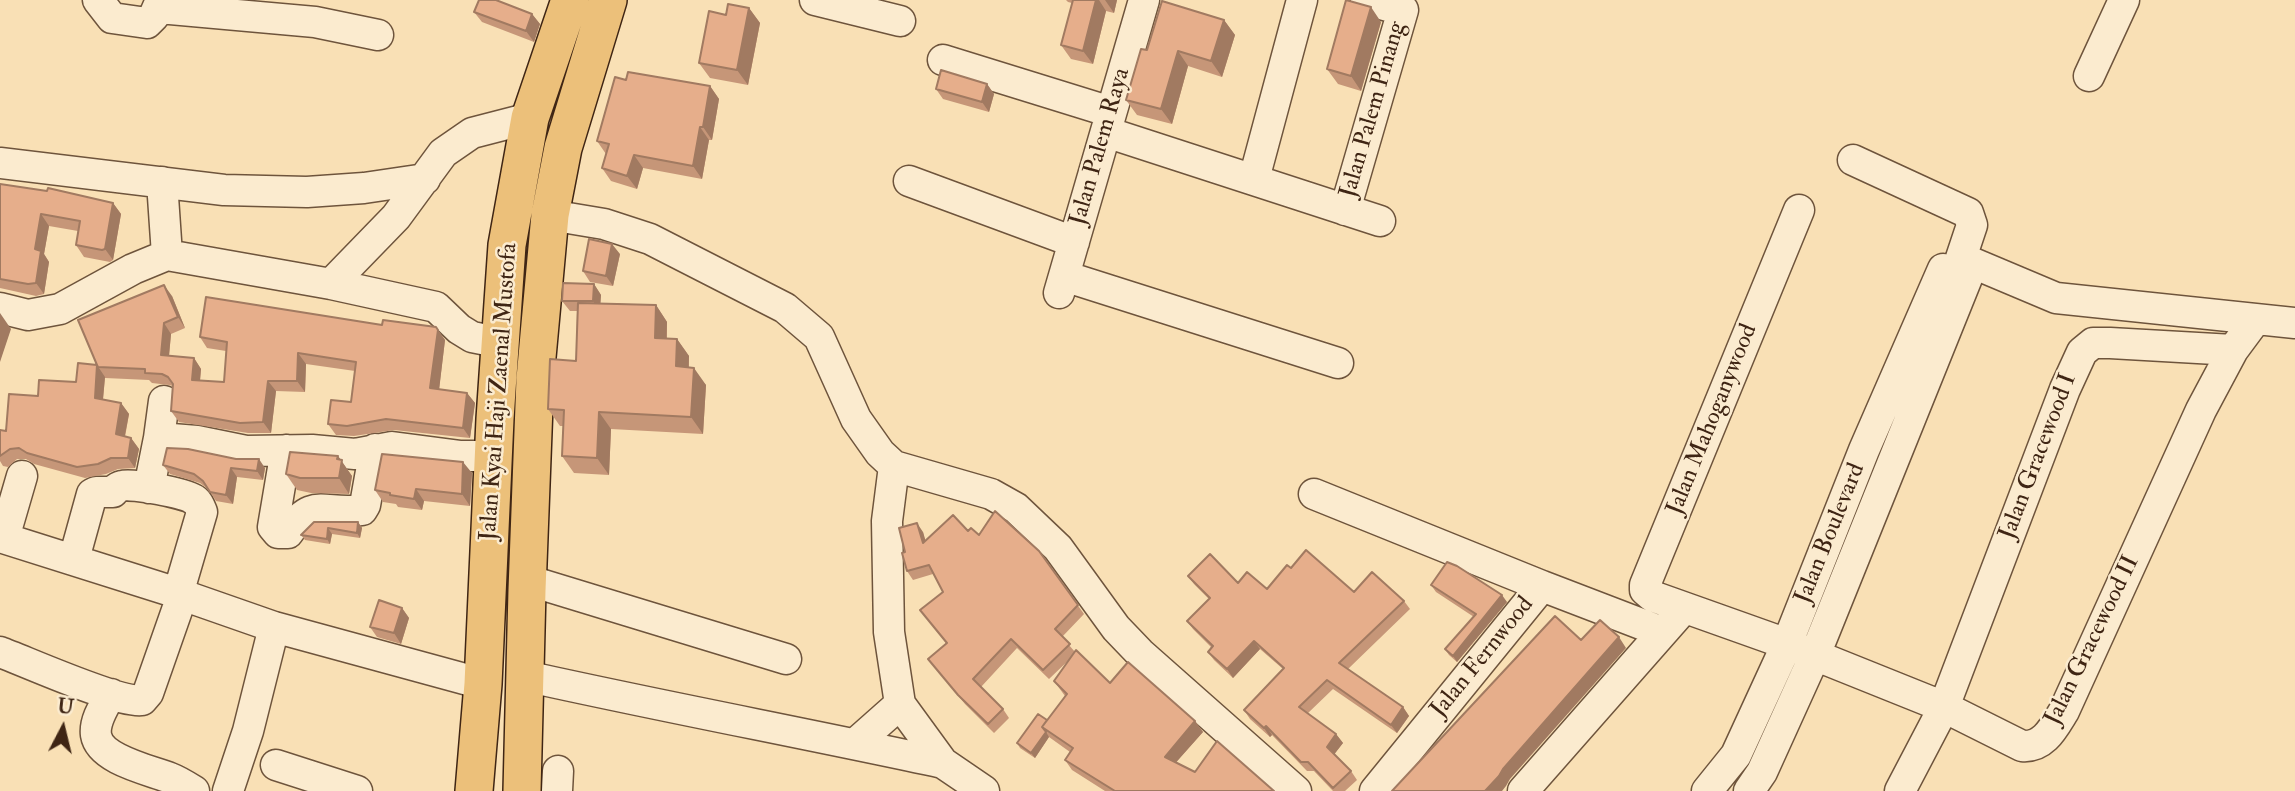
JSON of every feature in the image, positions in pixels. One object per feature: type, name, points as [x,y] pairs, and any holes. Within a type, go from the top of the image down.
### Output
[{"type":"main road","name":"Jalan Kyai Haji Zaenal Mustofa","points":[[474,791],[495,419],[508,245],[530,118],[570,0]]},
{"type":"main road","name":"Jalan Kyai Haji Zaenal Mustofa","points":[[522,791],[535,379],[550,215],[563,148],[608,0]]},
{"type":"main road","points":[[545,76],[580,95]]},
{"type":"main road","points":[[495,419],[533,430]]},
{"type":"street","points":[[98,0],[112,18],[120,21],[146,23],[160,4],[315,22],[378,35]]},
{"type":"street","points":[[815,0],[900,21]]},
{"type":"street","name":"Jalan Palem Raya","points":[[1144,0],[1062,285],[1338,363]]},
{"type":"street","points":[[1254,179],[1302,0]]},
{"type":"street","name":"Jalan Palem Pinang","points":[[1345,210],[1403,10],[1366,0]]},
{"type":"street","points":[[2089,76],[2124,0]]},
{"type":"street","points":[[943,60],[1254,179],[1380,221]]},
{"type":"street","points":[[331,284],[396,217],[443,153],[472,133],[530,118]]},
{"type":"street","points":[[1853,160],[1968,213],[1972,225],[1957,268],[2056,298],[2295,323]]},
{"type":"street","points":[[0,163],[224,190],[307,192],[364,188],[425,179]]},
{"type":"street","points":[[909,181],[1074,242]]},
{"type":"street","points":[[162,182],[167,255]]},
{"type":"street","name":"Jalan Mahoganywood","points":[[1787,644],[1684,608],[1648,593],[1645,585],[1799,210]]},
{"type":"street","points":[[550,215],[594,222],[650,239],[785,308],[819,337],[856,419],[880,453],[894,466],[991,494],[1016,508],[1058,548],[1116,628],[1140,653],[1296,791]]},
{"type":"street","points":[[0,309],[28,315],[60,309],[134,269],[167,255],[331,284],[436,307],[472,338],[502,343]]},
{"type":"street","name":"Jalan Boulevard","points":[[1707,791],[1736,755],[1787,644],[1864,450],[1957,268]]},
{"type":"street","name":"Jalan Boulevard","points":[[1749,791],[1762,772],[1815,656],[1957,268]]},
{"type":"street","name":"Jalan Gracewood II","points":[[1787,644],[1944,707],[2022,746],[2039,744],[2064,711],[2201,410],[2233,350],[2256,319]]},
{"type":"street","name":"Jalan Gracewood I","points":[[1900,791],[1944,707],[2065,389],[2082,352],[2093,344],[2110,342],[2233,350]]},
{"type":"street","points":[[149,488],[164,401]]},
{"type":"street","points":[[159,438],[197,441],[246,452],[286,450],[355,453],[392,447],[460,456],[495,456]]},
{"type":"street","points":[[286,450],[272,527],[278,533],[288,533],[299,516],[308,511],[362,509],[375,449]]},
{"type":"street","points":[[894,466],[887,521],[889,621],[892,660],[900,704],[943,763],[984,791]]},
{"type":"street","points":[[22,476],[2,537],[274,627],[482,684]]},
{"type":"street","points":[[0,652],[133,702],[142,700],[148,693],[180,595],[202,512],[200,505],[193,498],[125,485],[113,492],[92,494],[74,559]]},
{"type":"street","name":"Jalan Fernwood","points":[[1314,494],[1542,586],[1375,791]]},
{"type":"street","points":[[527,580],[786,659]]},
{"type":"street","points":[[1542,586],[1662,632]]},
{"type":"street","points":[[1523,791],[1684,608]]},
{"type":"street","points":[[228,791],[248,731],[274,627]]},
{"type":"street","points":[[525,676],[943,763]]},
{"type":"street","points":[[111,694],[97,722],[96,736],[103,749],[139,769],[169,778],[194,791]]},
{"type":"street","points":[[856,743],[900,704]]},
{"type":"street","points":[[276,765],[357,791]]},
{"type":"building","points":[[479,0],[496,0],[532,14],[526,31],[474,12]]},
{"type":"building","points":[[1073,0],[1096,0],[1083,51],[1061,45]]},
{"type":"building","points":[[1346,0],[1371,7],[1351,76],[1327,69]]},
{"type":"building","points":[[1162,1],[1224,20],[1211,61],[1178,51],[1161,109],[1126,100],[1141,49],[1147,50]]},
{"type":"building","points":[[728,4],[749,8],[737,70],[699,63],[709,11],[726,15]]},
{"type":"building","points":[[941,70],[987,84],[982,102],[936,89]]},
{"type":"building","points":[[628,72],[710,86],[693,166],[634,155],[627,176],[602,168],[609,144],[597,141],[615,77],[626,80]]},
{"type":"building","points":[[0,184],[47,191],[48,188],[113,203],[105,249],[76,245],[80,221],[41,214],[35,249],[41,251],[36,283],[0,279]]},
{"type":"building","points":[[589,239],[612,244],[606,276],[583,271]]},
{"type":"building","points":[[563,283],[594,284],[593,301],[562,301]]},
{"type":"building","points":[[164,285],[178,317],[164,323],[161,355],[194,358],[192,380],[224,382],[227,342],[200,337],[206,297],[382,325],[383,320],[436,327],[438,330],[430,388],[467,393],[463,428],[386,419],[347,426],[328,424],[331,400],[351,402],[356,362],[298,353],[297,381],[268,381],[263,422],[240,423],[171,411],[173,384],[168,377],[145,373],[145,369],[98,367],[78,320]]},
{"type":"building","points":[[578,303],[656,305],[655,338],[677,339],[676,366],[694,368],[691,417],[599,412],[597,458],[562,456],[564,410],[548,409],[550,359],[576,361]]},
{"type":"building","points":[[78,363],[97,365],[95,398],[121,403],[116,434],[131,438],[128,458],[111,458],[98,464],[77,467],[27,453],[19,448],[10,449],[0,456],[0,430],[6,431],[9,394],[38,396],[39,380],[76,382]]},
{"type":"building","points":[[167,448],[188,449],[236,459],[259,459],[257,471],[231,468],[226,495],[210,492],[194,474],[163,465]]},
{"type":"building","points":[[290,452],[338,456],[337,459],[342,460],[339,478],[300,478],[286,474]]},
{"type":"building","points":[[382,454],[463,462],[462,494],[416,489],[414,499],[375,490]]},
{"type":"building","points":[[995,511],[1039,551],[1078,605],[1055,629],[1070,644],[1043,670],[1011,639],[973,679],[1003,709],[988,724],[958,695],[928,659],[947,643],[920,610],[943,592],[929,565],[907,571],[899,528],[917,523],[923,543],[953,515],[968,531],[971,528],[979,535]]},
{"type":"building","points":[[314,522],[358,522],[357,533],[328,528],[327,539],[301,535]]},
{"type":"building","points":[[1306,550],[1354,592],[1372,572],[1404,601],[1339,663],[1403,707],[1391,725],[1327,680],[1299,707],[1336,734],[1327,747],[1351,771],[1333,788],[1308,762],[1301,762],[1266,726],[1264,728],[1244,710],[1284,668],[1254,641],[1227,669],[1208,652],[1213,646],[1187,621],[1210,598],[1188,576],[1210,554],[1238,583],[1247,572],[1267,589],[1287,565],[1291,568]]},
{"type":"building","points":[[1447,562],[1502,595],[1453,656],[1445,649],[1476,614],[1431,585]]},
{"type":"building","points":[[379,600],[402,608],[394,633],[370,627]]},
{"type":"building","points":[[1555,616],[1581,640],[1600,620],[1619,637],[1499,776],[1485,791],[1392,791]]},
{"type":"building","points":[[1076,650],[1110,683],[1128,662],[1195,721],[1165,757],[1195,772],[1217,741],[1274,791],[1115,791],[1065,760],[1073,748],[1042,727],[1067,694],[1054,681]]},
{"type":"building","points":[[1038,714],[1047,720],[1042,727],[1046,732],[1031,753],[1017,743]]}]
